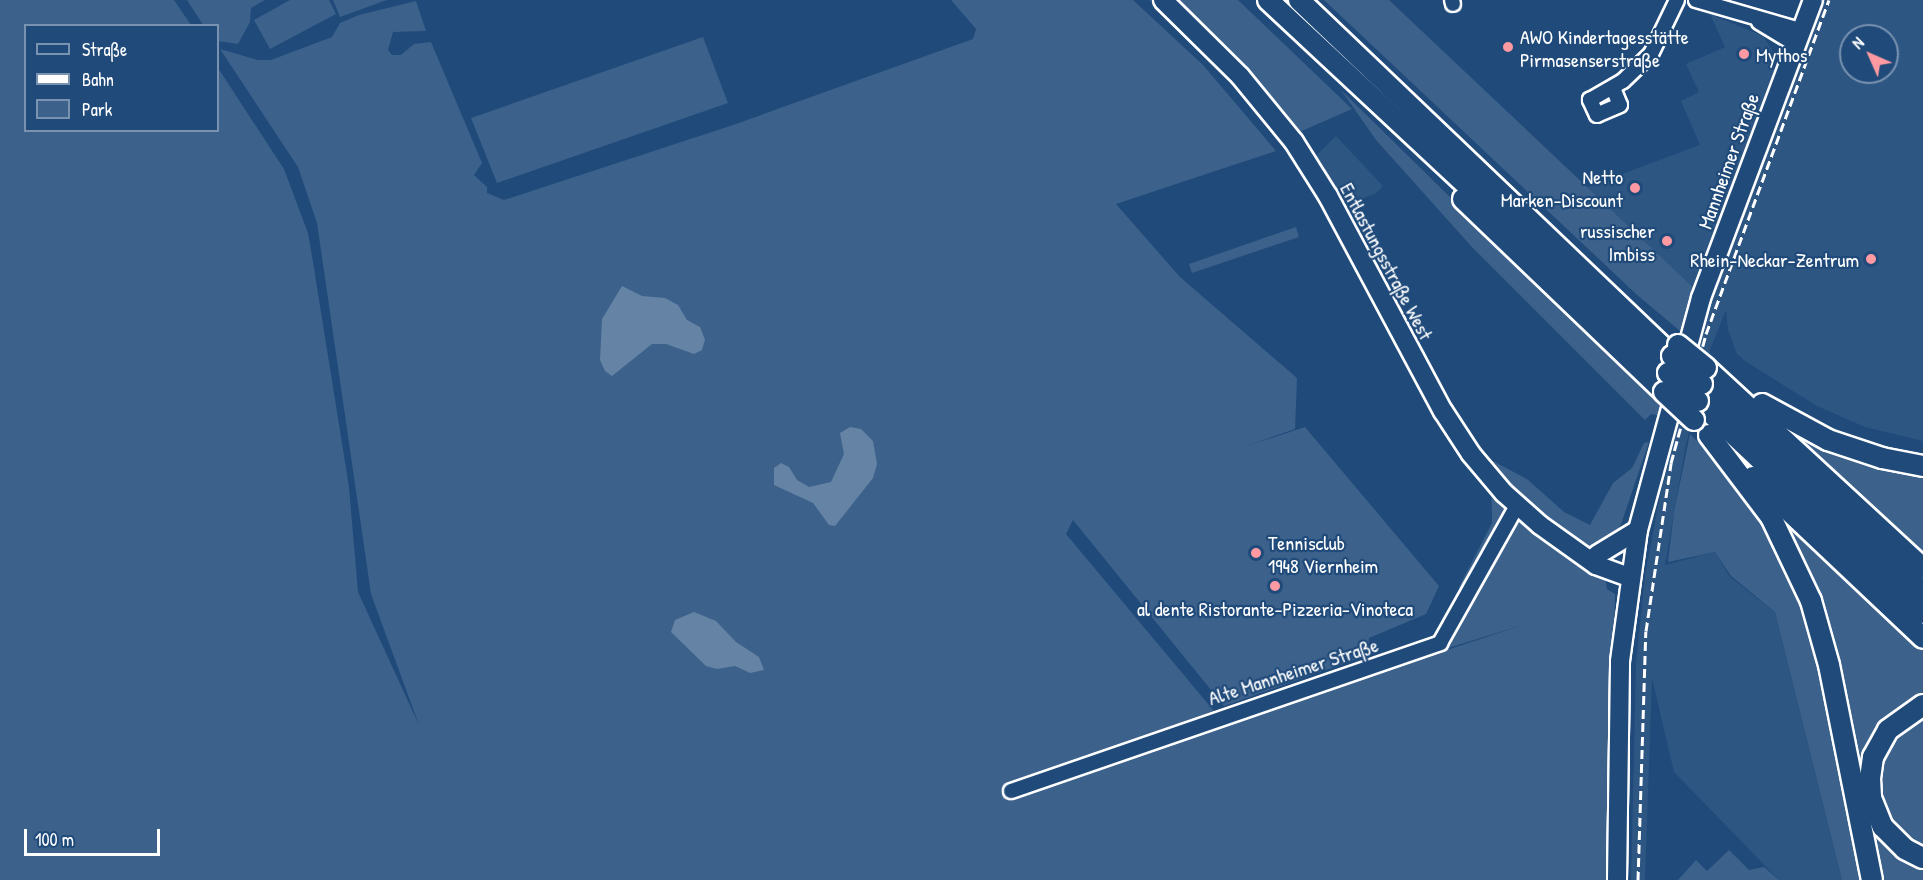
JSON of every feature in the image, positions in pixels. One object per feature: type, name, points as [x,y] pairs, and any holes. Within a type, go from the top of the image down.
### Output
[{"type":"highway","points":[[1268,0],[1376,101],[1401,136],[1458,195],[1923,568]]},
{"type":"highway","points":[[1299,0],[1574,260],[1672,368],[1703,390],[1923,592]]},
{"type":"highway","points":[[1703,390],[1709,435],[1771,517],[1811,601],[1829,665],[1872,880]]},
{"type":"highway","points":[[1703,390],[1828,440],[1882,458],[1923,466]]},
{"type":"highway","points":[[1703,390],[1923,613]]},
{"type":"highway","points":[[1709,435],[1923,638]]},
{"type":"highway","points":[[1923,705],[1888,730],[1873,757],[1869,778],[1871,798],[1884,827],[1905,849],[1923,858]]},
{"type":"main road","name":"Entlastungsstraße West","points":[[1163,0],[1240,76],[1294,142],[1328,196],[1443,411],[1471,454],[1517,506],[1608,572],[1630,576]]},
{"type":"main road","name":"Mannheimer Straße","points":[[1672,368],[1701,298],[1813,0]]},
{"type":"main road","points":[[1617,880],[1620,661],[1638,530],[1672,368]]},
{"type":"main road","points":[[1597,555],[1638,530]]},
{"type":"main road","name":"Entlastungsstraße West","points":[[1568,544],[1618,562],[1630,576]]},
{"type":"street","points":[[1613,88],[1651,54],[1677,0]]},
{"type":"street","points":[[1696,0],[1754,19],[1798,37]]},
{"type":"street","name":"Alte Mannheimer Straße","points":[[1011,791],[1440,643],[1517,506]]},
{"type":"shaded area","points":[[1823,0],[1923,0],[1923,441],[1865,427],[1817,406],[1745,361],[1737,354],[1728,330],[1726,310],[1711,347],[1686,444],[1665,565],[1715,552],[1730,577],[1775,612],[1842,880],[1779,880],[1674,772],[1652,678],[1645,880],[1631,880],[1636,664],[1645,575],[1660,496],[1709,305]]},
{"type":"shaded area","points":[[1710,14],[1763,36],[1774,53],[1774,70],[1694,288],[1587,187],[1700,145],[1681,101],[1699,92],[1686,64],[1725,47]]},
{"type":"shaded area","points":[[1336,136],[1383,186],[1375,194],[1347,204],[1316,156]]},
{"type":"shaded area","points":[[622,286],[642,296],[665,298],[678,305],[687,320],[700,327],[705,340],[702,350],[694,354],[666,344],[652,344],[612,376],[605,371],[600,360],[602,319]]},
{"type":"shaded area","points":[[850,427],[861,429],[873,441],[877,464],[873,478],[835,526],[829,525],[813,503],[774,485],[774,468],[781,463],[789,467],[797,480],[809,487],[831,482],[844,454],[840,433]]},
{"type":"shaded area","points":[[694,612],[716,621],[736,642],[759,657],[764,670],[750,673],[735,666],[717,669],[706,666],[671,632],[675,620]]},
{"type":"green space","points":[[0,0],[174,0],[190,24],[24,24],[24,132],[219,132],[219,70],[284,169],[308,233],[349,487],[358,592],[419,725],[371,594],[317,223],[298,167],[220,49],[258,60],[271,60],[332,37],[340,23],[359,15],[416,1],[426,31],[393,32],[388,50],[392,55],[401,55],[414,44],[431,42],[482,163],[474,175],[487,187],[487,193],[504,200],[733,125],[973,39],[976,29],[951,0],[1133,0],[1203,65],[1276,151],[1116,204],[1180,277],[1297,378],[1295,429],[1244,447],[1305,427],[1439,586],[1426,614],[1369,638],[1368,655],[1224,706],[1073,520],[1066,534],[1224,723],[1529,623],[1432,653],[1464,603],[1459,587],[1492,523],[1491,460],[1527,479],[1564,512],[1590,525],[1613,483],[1632,468],[1644,443],[1649,442],[1617,536],[1600,546],[1587,546],[1579,559],[1605,577],[1607,589],[1615,594],[1610,880],[0,880]]},
{"type":"green space","points":[[187,0],[265,0],[251,8],[250,22],[238,44],[219,41],[219,24],[202,24]]},
{"type":"green space","points":[[290,0],[329,0],[336,14],[270,49],[254,20]]},
{"type":"green space","points":[[333,0],[387,0],[340,17]]},
{"type":"green space","points":[[1149,0],[1238,0],[1352,109],[1295,134]]},
{"type":"green space","points":[[1324,0],[1389,0],[1694,288],[1680,331],[1636,294]]},
{"type":"green space","points":[[703,37],[728,103],[497,183],[471,118]]},
{"type":"green space","points":[[1341,90],[1663,406],[1661,416],[1651,414],[1645,420],[1471,246],[1376,140]]},
{"type":"green space","points":[[1296,227],[1299,237],[1192,273],[1189,264]]},
{"type":"green space","points":[[1774,418],[1923,470],[1923,556],[1890,524]]},
{"type":"green space","points":[[1690,434],[1738,483],[1767,503],[1923,647],[1923,700],[1897,715],[1867,798],[1923,862],[1923,880],[1842,880],[1775,612],[1731,576],[1715,552],[1668,562],[1674,512]]},
{"type":"green space","points":[[1923,714],[1923,850],[1909,842],[1889,820],[1878,789],[1882,757],[1890,741]]},
{"type":"green space","points":[[1729,850],[1749,870],[1764,867],[1779,880],[1678,880],[1696,860],[1707,871]]},
{"type":"railway","points":[[1638,880],[1646,631],[1671,463],[1706,334],[1829,0]]},
{"type":"place","name":"AWO Kindertagesstätte Pirmasenserstraße","points":[[1508,47]]},
{"type":"place","name":"Mythos","points":[[1744,54]]},
{"type":"place","name":"Netto Marken-Discount","points":[[1635,188]]},
{"type":"place","name":"russischer Imbiss","points":[[1667,241]]},
{"type":"place","name":"Rhein-Neckar-Zentrum","points":[[1871,259]]},
{"type":"place","name":"Tennisclub 1948 Viernheim","points":[[1256,553]]},
{"type":"place","name":"al dente Ristorante-Pizzeria-Vinoteca","points":[[1275,586]]}]
